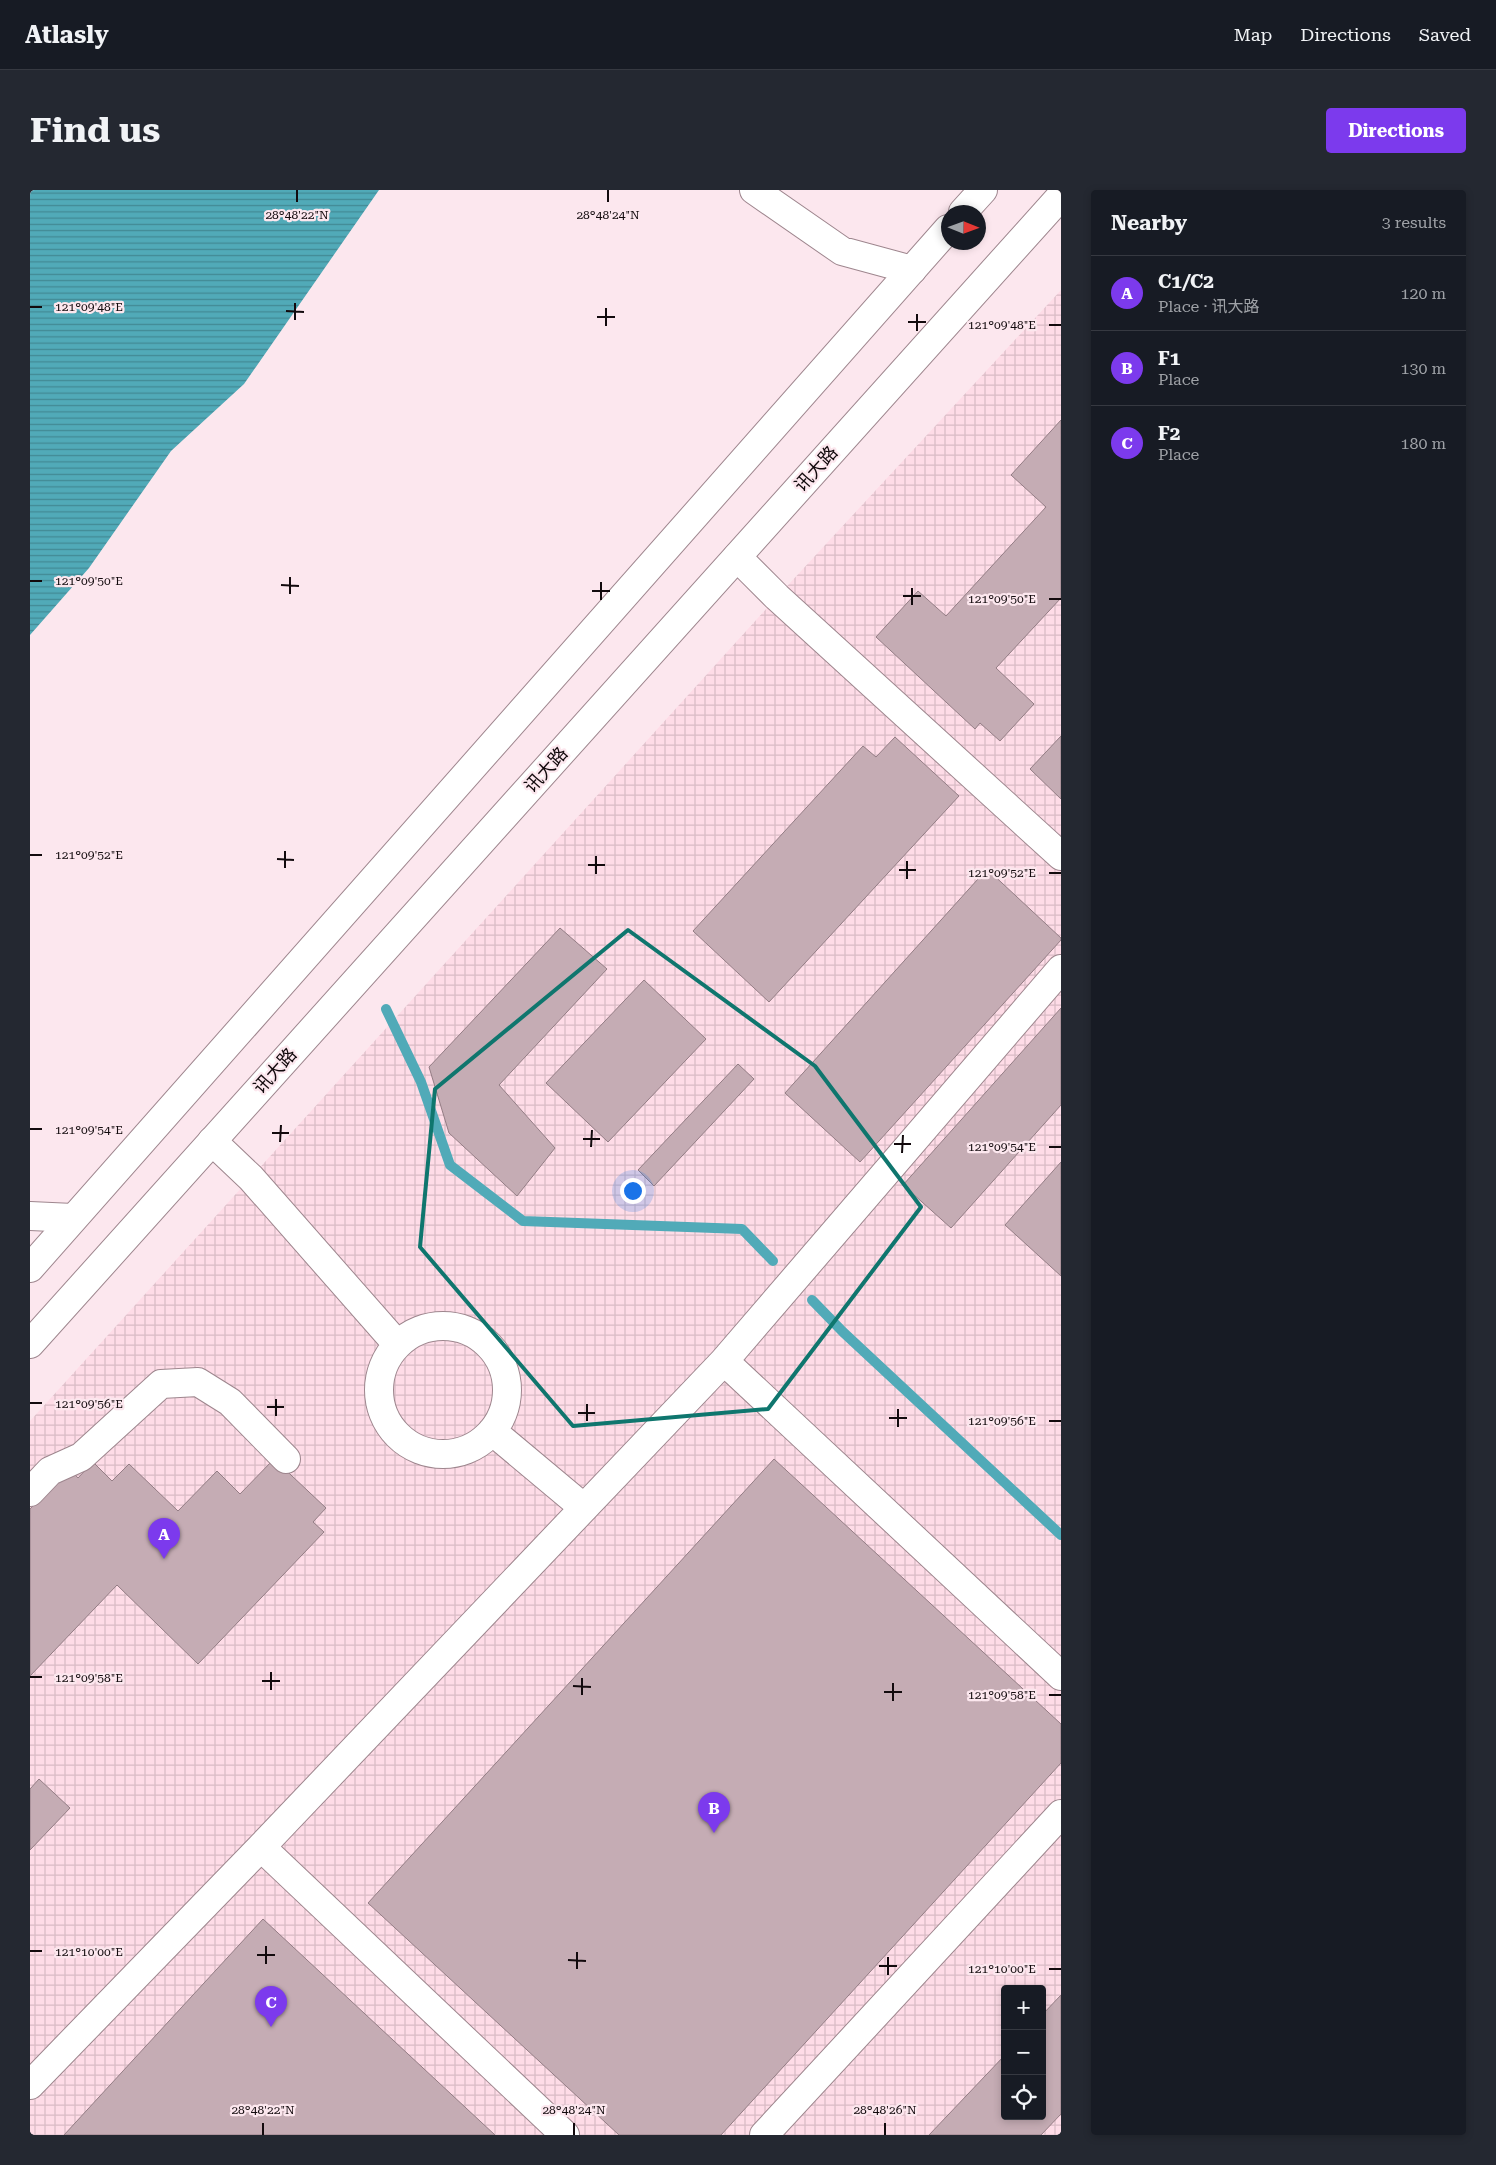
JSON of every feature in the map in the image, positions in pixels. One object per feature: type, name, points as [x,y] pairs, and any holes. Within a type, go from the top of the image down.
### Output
[{"type":"main road","points":[[754,190],[842,251],[912,270]]},
{"type":"main road","points":[[969,205],[983,190]]},
{"type":"main road","name":"讯大路","points":[[30,1344],[1061,196]]},
{"type":"main road","points":[[30,1268],[941,237]]},
{"type":"main road","points":[[737,557],[784,604],[1061,856]]},
{"type":"main road","points":[[30,2085],[261,1847],[724,1360],[1061,969]]},
{"type":"main road","points":[[212,1142],[250,1178],[397,1344]]},
{"type":"main road","points":[[30,1216],[73,1218]]},
{"type":"main road","points":[[435,1325],[456,1326],[475,1333],[491,1346],[502,1363],[507,1382],[506,1403],[499,1422],[492,1432],[469,1449],[448,1455],[426,1452],[406,1443],[390,1427],[380,1406],[378,1384],[384,1362],[397,1344],[415,1331],[435,1325]]},
{"type":"main road","points":[[724,1360],[1061,1676]]},
{"type":"main road","points":[[30,1492],[50,1471],[81,1457],[161,1384],[198,1382],[230,1402],[286,1459]]},
{"type":"main road","points":[[492,1432],[584,1508]]},
{"type":"main road","points":[[764,2135],[1061,1814]]},
{"type":"main road","points":[[261,1847],[565,2135]]},
{"type":"highlighted area","points":[[628,930],[815,1066],[921,1207],[768,1409],[573,1426],[420,1247],[435,1089]]},
{"type":"shaded area","points":[[1061,290],[1061,2135],[30,2135],[30,1421],[777,597]]},
{"type":"water","points":[[30,190],[379,190],[244,384],[171,451],[89,568],[30,635]]},
{"type":"building","points":[[1061,420],[1061,598],[996,668],[1034,704],[1000,741],[980,723],[975,729],[876,637],[918,591],[946,616],[1046,507],[1011,475]]},
{"type":"building","points":[[1061,736],[1061,799],[1030,769]]},
{"type":"building","points":[[895,737],[959,796],[769,1002],[693,931],[863,746],[876,757]]},
{"type":"building","points":[[987,869],[1061,940],[860,1162],[785,1093]]},
{"type":"building","points":[[560,928],[607,969],[499,1085],[555,1148],[517,1196],[449,1133],[429,1067]]},
{"type":"building","points":[[644,980],[706,1039],[608,1142],[546,1083]]},
{"type":"building","points":[[1061,1008],[1061,1105],[951,1228],[903,1185]]},
{"type":"building","points":[[738,1064],[754,1079],[654,1186],[638,1170]]},
{"type":"building","points":[[1061,1162],[1061,1276],[1005,1225]]},
{"type":"building","points":[[274,1459],[326,1508],[313,1522],[324,1532],[198,1664],[117,1585],[30,1676],[30,1509],[69,1468],[78,1478],[93,1462],[112,1481],[129,1464],[178,1511],[217,1471],[240,1494]]},
{"type":"building","points":[[774,1459],[1061,1724],[1061,1763],[721,2135],[619,2135],[368,1903]]},
{"type":"building","points":[[39,1779],[70,1808],[30,1850],[30,1789]]},
{"type":"building","points":[[263,1919],[495,2135],[64,2135]]},
{"type":"building","points":[[1061,1995],[1061,2114],[1041,2135],[929,2135],[1001,2059],[1001,2120],[1046,2120],[1046,2011]]},
{"type":"waterway","points":[[386,1009],[421,1082],[450,1165],[523,1221],[742,1229],[773,1261]]},
{"type":"waterway","points":[[812,1300],[843,1332],[1061,1535]]},
{"type":"place","name":"C1/C2","points":[[164,1559]]},
{"type":"place","name":"F1","points":[[714,1833]]},
{"type":"place","name":"F2","points":[[271,2027]]}]
